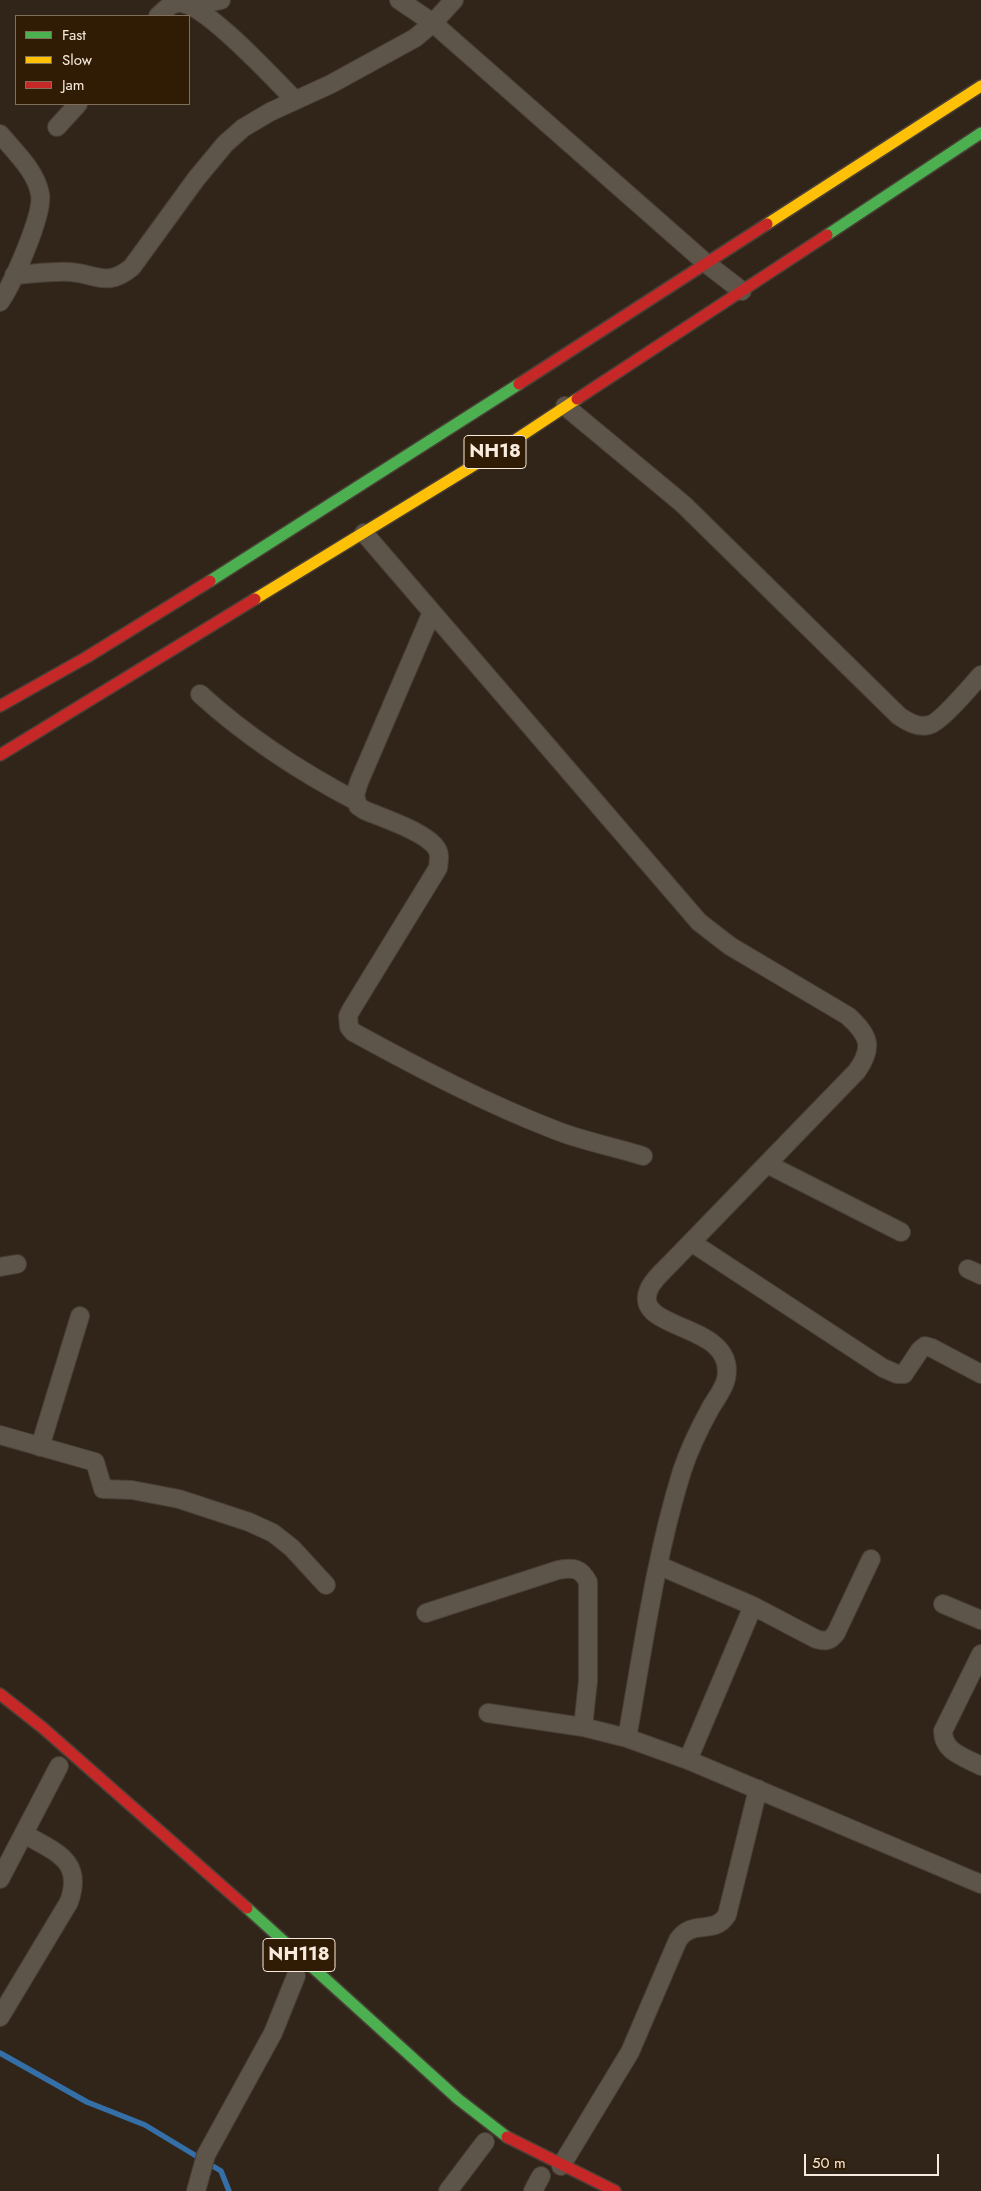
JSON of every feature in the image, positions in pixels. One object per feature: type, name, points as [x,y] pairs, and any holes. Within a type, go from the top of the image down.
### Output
[{"type":"highway","name":"NH18","points":[[0,706],[87,657],[276,542],[981,86]]},
{"type":"highway","name":"NH18","points":[[0,755],[38,727],[364,533],[565,406],[981,133]]},
{"type":"highway","points":[[21,693],[29,708]]},
{"type":"highway","name":"NH118","points":[[0,1694],[50,1735],[241,1903],[458,2099],[510,2140],[615,2191]]},
{"type":"street","points":[[159,15],[170,5],[180,3],[193,6],[221,0]]},
{"type":"street","points":[[399,0],[433,23],[707,264],[742,291]]},
{"type":"street","points":[[14,275],[70,272],[106,280],[122,276],[132,267],[196,179],[225,144],[243,128],[331,84],[415,38],[433,23],[454,0]]},
{"type":"street","points":[[193,6],[232,38],[296,100]]},
{"type":"street","points":[[57,127],[77,105]]},
{"type":"street","points":[[0,134],[31,171],[41,195],[37,218],[14,275],[0,302]]},
{"type":"street","points":[[565,406],[683,504],[899,716],[914,724],[931,725],[941,718],[981,675]]},
{"type":"street","points":[[364,533],[699,922],[730,946],[848,1016],[861,1028],[867,1038],[866,1059],[857,1071],[691,1242],[649,1288],[647,1302],[650,1310],[659,1317],[711,1341],[726,1359],[727,1368],[726,1381],[700,1428],[682,1469],[670,1515],[627,1738]]},
{"type":"street","points":[[432,612],[359,782],[356,801],[358,806],[364,810],[422,836],[437,850],[439,858],[438,868],[350,1010],[348,1027],[353,1032],[430,1075],[504,1108],[557,1130],[642,1156]]},
{"type":"street","points":[[200,694],[229,721],[285,762],[356,801]]},
{"type":"street","points":[[767,1164],[901,1232]]},
{"type":"street","points":[[691,1242],[875,1362],[897,1374],[904,1374],[920,1350],[925,1346],[981,1374]]},
{"type":"street","points":[[0,1268],[17,1264]]},
{"type":"street","points":[[40,1447],[80,1316]]},
{"type":"street","points":[[0,1435],[95,1462],[103,1489],[132,1490],[179,1499],[249,1522],[274,1533],[292,1548],[326,1584]]},
{"type":"street","points":[[660,1566],[753,1606],[816,1640],[825,1641],[830,1640],[839,1627],[871,1559]]},
{"type":"street","points":[[426,1613],[558,1570],[578,1569],[584,1574],[588,1582],[588,1681],[583,1727]]},
{"type":"street","points":[[943,1604],[981,1620]]},
{"type":"street","points":[[688,1760],[753,1606]]},
{"type":"street","points":[[981,1654],[944,1731],[944,1740],[952,1751],[981,1766]]},
{"type":"street","points":[[488,1713],[583,1727],[627,1738],[688,1760],[981,1884]]},
{"type":"street","points":[[0,1879],[59,1766]]},
{"type":"street","points":[[561,2166],[630,2052],[683,1932],[690,1928],[717,1926],[723,1922],[727,1915],[758,1789]]},
{"type":"street","points":[[0,2017],[69,1902],[74,1889],[74,1878],[70,1867],[62,1857],[24,1834]]},
{"type":"street","points":[[196,2191],[206,2155],[274,2033],[295,1975]]},
{"type":"street","points":[[448,2191],[485,2142]]},
{"type":"waterway","points":[[0,2053],[87,2102],[145,2125],[221,2171],[229,2191]]},
{"type":"traffic: fast","points":[[827,235],[981,133]]},
{"type":"traffic: fast","points":[[210,581],[519,384]]},
{"type":"traffic: fast","points":[[247,1908],[458,2099],[507,2137]]},
{"type":"traffic: slow","points":[[767,224],[981,86]]},
{"type":"traffic: slow","points":[[255,599],[515,440],[577,399]]},
{"type":"traffic: jam","points":[[519,384],[767,224]]},
{"type":"traffic: jam","points":[[577,399],[827,235]]},
{"type":"traffic: jam","points":[[0,706],[87,657],[210,581]]},
{"type":"traffic: jam","points":[[0,755],[255,599]]},
{"type":"traffic: jam","points":[[0,1694],[43,1728],[247,1908]]},
{"type":"traffic: jam","points":[[507,2137],[615,2191]]}]
